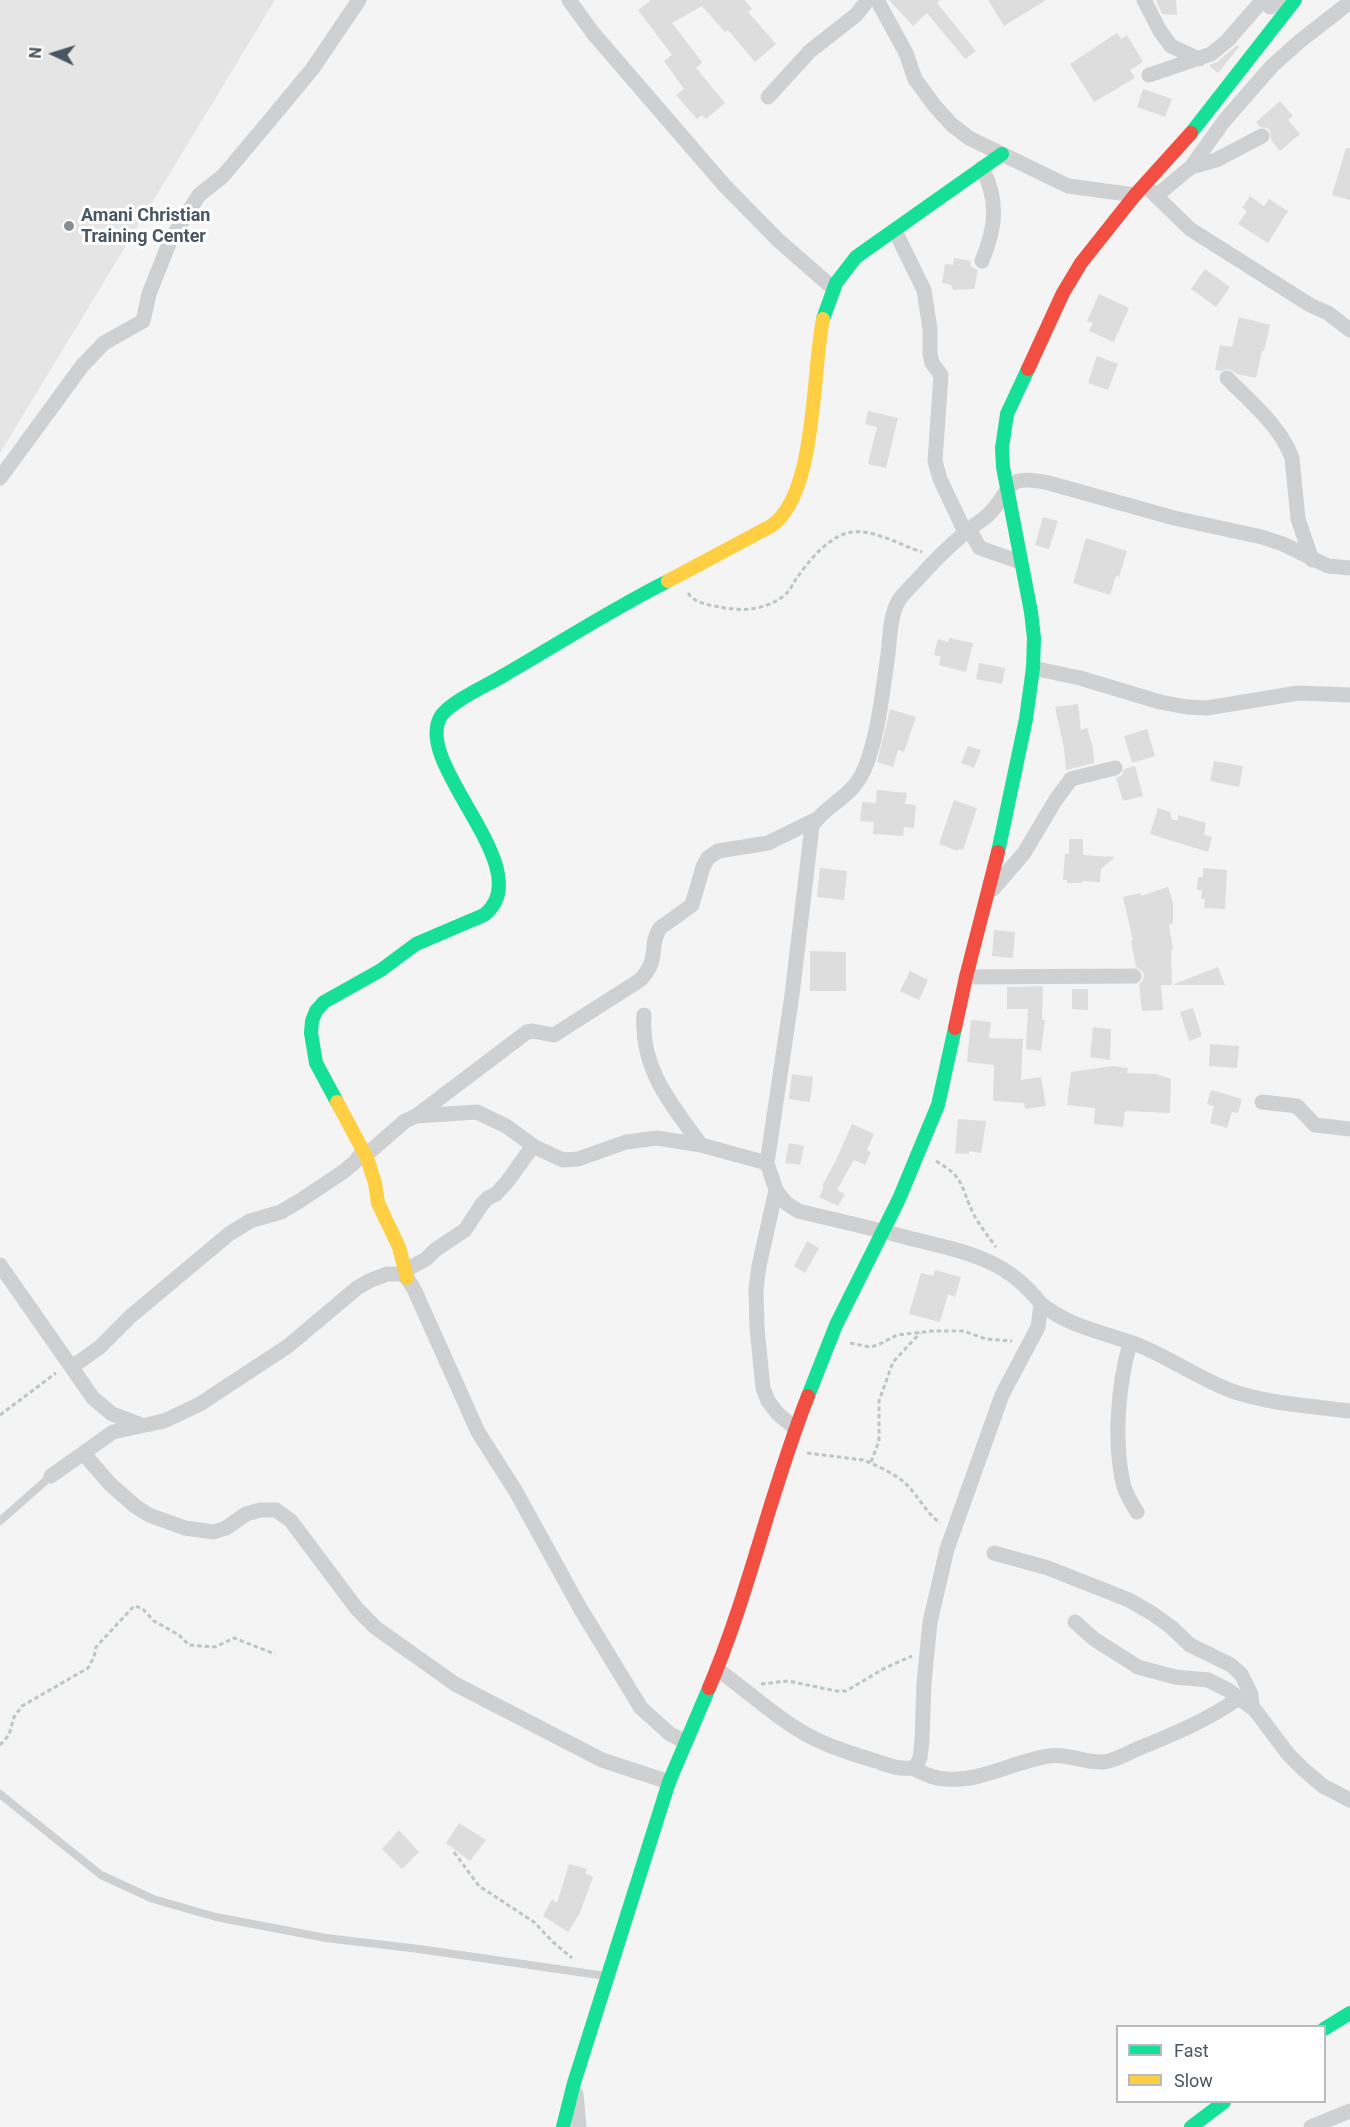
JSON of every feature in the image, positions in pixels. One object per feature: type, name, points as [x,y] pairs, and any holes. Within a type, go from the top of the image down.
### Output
[{"type":"street","points":[[0,478],[82,366],[104,343],[143,321],[149,294],[170,241],[195,201],[211,184],[223,176],[313,68],[359,0]]},
{"type":"street","points":[[569,0],[592,33],[724,184],[778,240],[834,288]]},
{"type":"street","points":[[1144,0],[1160,31],[1171,46],[1199,59]]},
{"type":"street","points":[[1149,75],[1211,54],[1270,5],[1295,0]]},
{"type":"street","points":[[768,97],[810,51],[872,2],[906,52],[915,79],[933,105],[951,124],[969,138],[1068,186],[1140,190],[1156,196],[1190,229],[1310,305],[1328,313],[1350,330]]},
{"type":"street","points":[[563,2127],[574,2083],[669,1782],[717,1669],[751,1570],[795,1428],[831,1338],[861,1272],[899,1199],[943,1088],[966,977],[988,894],[1026,718],[1033,668],[1033,629],[1003,467],[1002,447],[1007,414],[1063,293],[1081,263],[1140,190],[1187,138],[1270,5]]},
{"type":"street","points":[[1156,196],[1191,167],[1224,122],[1272,66],[1300,40],[1346,8]]},
{"type":"street","points":[[1191,167],[1216,160],[1262,136]]},
{"type":"street","points":[[686,1742],[670,1734],[641,1708],[580,1608],[515,1490],[478,1432],[407,1274],[399,1247],[378,1203],[375,1183],[365,1152],[316,1063],[311,1033],[312,1021],[316,1011],[324,1002],[389,965],[416,944],[482,917],[492,909],[500,885],[499,869],[437,749],[434,728],[440,717],[529,660],[639,596],[717,557],[779,520],[789,506],[805,466],[820,334],[834,288],[846,266],[1002,154]]},
{"type":"street","points":[[982,168],[991,185],[994,198],[993,220],[982,261]]},
{"type":"street","points":[[894,231],[924,290],[930,328],[930,354],[932,363],[941,375],[935,461],[940,479],[967,531],[980,548],[1020,562]]},
{"type":"street","points":[[1227,378],[1284,439],[1292,458],[1298,519],[1312,560]]},
{"type":"street","points":[[70,1365],[100,1347],[131,1316],[230,1234],[250,1221],[281,1212],[302,1200],[343,1172],[405,1121],[416,1116],[527,1032],[554,1035],[640,981],[653,962],[657,933],[660,928],[692,904],[703,867],[708,858],[718,850],[768,843],[817,819],[847,796],[865,767],[881,701],[892,621],[897,603],[939,557],[987,515],[1007,486],[1019,481],[1034,480],[1049,483],[1174,518],[1262,537],[1283,544],[1328,566],[1350,568]]},
{"type":"street","points":[[1033,668],[1080,678],[1160,702],[1187,707],[1207,708],[1298,693],[1350,695]]},
{"type":"street","points":[[988,894],[1024,853],[1065,785],[1071,779],[1115,768]]},
{"type":"street","points":[[817,819],[812,826],[792,995],[767,1163],[776,1191],[786,1203],[798,1211],[966,1251],[1015,1276],[1041,1304],[1057,1317],[1079,1327],[1130,1343],[1229,1390],[1272,1401],[1350,1411]]},
{"type":"street","points":[[966,977],[1134,976]]},
{"type":"street","points":[[644,1016],[643,1032],[648,1061],[656,1078],[701,1145]]},
{"type":"street","points":[[1262,1102],[1297,1106],[1315,1125],[1350,1129]]},
{"type":"street","points":[[416,1116],[477,1112],[506,1126],[535,1147],[569,1161],[645,1138],[701,1145],[767,1163]]},
{"type":"street","points":[[51,1476],[113,1432],[174,1417],[240,1379],[288,1346],[357,1288],[369,1281],[387,1274],[407,1274],[435,1250],[465,1230],[485,1200],[500,1191],[530,1150],[535,1147]]},
{"type":"street","points":[[776,1191],[759,1266],[756,1290],[757,1328],[763,1388],[768,1401],[778,1414],[795,1428]]},
{"type":"street","points":[[0,1265],[93,1398],[112,1414],[142,1426]]},
{"type":"street","points":[[912,1768],[916,1766],[920,1758],[932,1607],[952,1529],[1002,1395],[1038,1327],[1041,1304]]},
{"type":"street","points":[[1130,1343],[1123,1380],[1118,1449],[1125,1490],[1137,1512]]},
{"type":"street","points":[[84,1454],[135,1506],[149,1515],[185,1528],[214,1532],[226,1528],[246,1514],[260,1510],[276,1510],[291,1521],[357,1609],[376,1628],[455,1684],[602,1760],[669,1782]]},
{"type":"street","points":[[994,1553],[1048,1568],[1137,1605],[1171,1627],[1190,1645],[1231,1665],[1245,1682],[1251,1694],[1252,1707]]},
{"type":"street","points":[[1075,1622],[1094,1639],[1138,1666],[1175,1677],[1217,1683],[1252,1707],[1303,1769],[1323,1786],[1350,1800]]},
{"type":"street","points":[[717,1669],[780,1717],[814,1738],[857,1756],[887,1765],[912,1768],[931,1776],[957,1779],[968,1779],[1048,1756],[1063,1755],[1090,1761],[1113,1761],[1153,1744],[1228,1706],[1239,1698]]},
{"type":"street","points":[[1326,2028],[1350,2013]]},
{"type":"street","points":[[574,2083],[579,2127]]},
{"type":"street","points":[[1191,2127],[1223,2103]]},
{"type":"street","points":[[1311,2127],[1350,2111]]},
{"type":"lane","points":[[0,1521],[51,1476]]},
{"type":"lane","points":[[0,1794],[101,1875],[153,1899],[216,1917],[326,1938],[418,1948],[608,1976]]},
{"type":"path","points":[[680,575],[689,596],[695,600],[733,610],[746,610],[760,607],[786,593],[822,548],[848,533],[864,533],[892,540],[939,557]]},
{"type":"path","points":[[920,1150],[950,1169],[959,1178],[974,1215],[998,1250]]},
{"type":"path","points":[[831,1338],[870,1347],[897,1335],[963,1331],[986,1340],[1030,1342]]},
{"type":"path","points":[[871,1462],[879,1441],[879,1401],[893,1362],[921,1332]]},
{"type":"path","points":[[0,1415],[70,1365]]},
{"type":"path","points":[[788,1449],[871,1462],[905,1483],[938,1521],[952,1529]]},
{"type":"path","points":[[0,1745],[9,1734],[17,1711],[88,1668],[96,1647],[134,1606],[142,1608],[154,1621],[179,1635],[189,1645],[215,1647],[234,1638],[275,1654]]},
{"type":"path","points":[[741,1686],[788,1681],[846,1691],[903,1658],[927,1651]]},
{"type":"path","points":[[454,1852],[479,1886],[534,1922],[589,1973]]},
{"type":"shaded area","name":"Amani Christian Training Center","points":[[0,0],[275,0],[0,453]]},
{"type":"building","points":[[651,0],[745,0],[752,9],[748,12],[776,44],[755,62],[728,30],[725,32],[702,6],[672,23],[702,62],[696,68],[725,103],[706,119],[702,115],[697,119],[676,95],[684,89],[664,61],[672,55],[638,10]]},
{"type":"building","points":[[889,0],[940,0],[937,3],[976,51],[965,59],[927,13],[913,26]]},
{"type":"building","points":[[988,0],[1046,0],[1004,26]]},
{"type":"building","points":[[1156,0],[1176,0],[1177,15],[1162,14]]},
{"type":"building","points":[[1117,33],[1121,39],[1127,35],[1143,62],[1130,70],[1135,78],[1094,102],[1070,64]]},
{"type":"building","points":[[1237,45],[1239,47],[1218,73],[1209,65],[1217,62]]},
{"type":"building","points":[[1143,89],[1172,99],[1165,117],[1137,107]]},
{"type":"building","points":[[1280,101],[1293,116],[1288,120],[1300,134],[1280,151],[1271,140],[1270,131],[1260,127],[1256,122]]},
{"type":"building","points":[[1346,148],[1350,148],[1350,200],[1332,195]]},
{"type":"building","points":[[1250,196],[1264,206],[1269,199],[1288,211],[1268,243],[1238,224],[1247,211],[1242,208]]},
{"type":"building","points":[[954,258],[971,261],[970,266],[978,270],[974,289],[953,290],[951,285],[942,283],[945,264],[953,265]]},
{"type":"building","points":[[1205,269],[1230,287],[1216,307],[1191,289]]},
{"type":"building","points":[[1099,294],[1129,308],[1114,342],[1089,331],[1093,323],[1087,321]]},
{"type":"building","points":[[1239,317],[1270,325],[1256,378],[1237,374],[1229,369],[1215,370],[1220,345],[1232,347]]},
{"type":"building","points":[[1097,356],[1118,364],[1108,390],[1088,383]]},
{"type":"building","points":[[868,411],[898,418],[886,468],[868,464],[877,427],[865,424]]},
{"type":"building","points":[[1043,517],[1058,521],[1049,549],[1035,545]]},
{"type":"building","points":[[1086,538],[1127,551],[1119,577],[1116,576],[1110,595],[1073,583]]},
{"type":"building","points":[[949,638],[973,643],[966,672],[939,665],[941,657],[934,655],[938,639],[948,642]]},
{"type":"building","points":[[979,663],[1005,668],[1002,684],[976,679]]},
{"type":"building","points":[[1078,704],[1081,730],[1087,728],[1093,748],[1094,763],[1066,770],[1064,748],[1055,707]]},
{"type":"building","points":[[890,709],[916,717],[904,752],[898,750],[893,767],[877,762]]},
{"type":"building","points":[[1147,729],[1155,756],[1132,763],[1124,736]]},
{"type":"building","points":[[968,746],[981,750],[974,768],[961,763]]},
{"type":"building","points":[[1214,761],[1243,766],[1239,787],[1210,781]]},
{"type":"building","points":[[1135,766],[1143,796],[1123,801],[1116,778],[1122,775],[1124,769]]},
{"type":"building","points":[[877,790],[907,793],[905,804],[916,805],[914,828],[904,827],[903,836],[873,834],[874,822],[860,821],[862,802],[876,803]]},
{"type":"building","points":[[954,800],[977,808],[963,850],[958,851],[939,844]]},
{"type":"building","points":[[1158,808],[1170,812],[1172,820],[1178,820],[1178,815],[1206,823],[1204,835],[1212,837],[1208,852],[1150,834]]},
{"type":"building","points":[[1069,839],[1083,839],[1083,855],[1115,857],[1101,869],[1100,882],[1067,883],[1067,880],[1063,880],[1065,854],[1069,854]]},
{"type":"building","points":[[820,868],[847,871],[844,900],[817,897]]},
{"type":"building","points":[[1203,868],[1227,870],[1225,909],[1204,908],[1205,899],[1201,899],[1202,890],[1197,890],[1198,877],[1203,877]]},
{"type":"building","points":[[1168,887],[1173,903],[1173,923],[1169,925],[1173,949],[1171,950],[1172,985],[1161,985],[1163,1010],[1142,1011],[1139,984],[1144,975],[1136,967],[1123,897],[1141,893],[1141,896]]},
{"type":"building","points":[[994,930],[1015,932],[1013,958],[992,956]]},
{"type":"building","points":[[810,951],[846,952],[846,991],[810,991]]},
{"type":"building","points":[[1218,967],[1225,985],[1174,985],[1174,984]]},
{"type":"building","points":[[910,971],[928,980],[919,1000],[900,991]]},
{"type":"building","points":[[1043,986],[1042,1020],[1045,1020],[1041,1051],[1026,1049],[1028,1009],[1007,1009],[1007,987]]},
{"type":"building","points":[[1072,989],[1088,989],[1088,1010],[1072,1009]]},
{"type":"building","points":[[1193,1008],[1202,1036],[1189,1041],[1180,1012]]},
{"type":"building","points":[[971,1020],[991,1022],[989,1038],[1023,1039],[1021,1080],[1041,1077],[1046,1106],[1025,1109],[1024,1103],[993,1101],[994,1065],[967,1062]]},
{"type":"building","points":[[1093,1027],[1111,1029],[1110,1060],[1090,1057]]},
{"type":"building","points":[[1210,1044],[1239,1046],[1237,1068],[1209,1066]]},
{"type":"building","points":[[1112,1066],[1128,1068],[1127,1073],[1156,1074],[1171,1079],[1170,1113],[1125,1111],[1123,1127],[1094,1124],[1095,1108],[1067,1105],[1071,1072]]},
{"type":"building","points":[[792,1074],[813,1077],[810,1102],[789,1099]]},
{"type":"building","points":[[1211,1090],[1242,1099],[1238,1113],[1232,1112],[1227,1128],[1210,1123],[1214,1106],[1207,1104]]},
{"type":"building","points":[[958,1119],[986,1121],[981,1153],[969,1151],[969,1154],[955,1153]]},
{"type":"building","points":[[852,1124],[874,1134],[867,1150],[871,1152],[865,1165],[854,1160],[837,1190],[845,1194],[838,1206],[819,1197]]},
{"type":"building","points":[[789,1143],[804,1146],[800,1165],[785,1163]]},
{"type":"building","points":[[807,1241],[819,1248],[805,1273],[794,1266]]},
{"type":"building","points":[[935,1270],[961,1277],[955,1297],[948,1294],[940,1322],[909,1314],[921,1273],[933,1276]]},
{"type":"building","points":[[459,1823],[486,1840],[470,1861],[446,1843]]},
{"type":"building","points":[[399,1830],[419,1852],[402,1869],[382,1849]]},
{"type":"building","points":[[569,1864],[587,1869],[585,1873],[593,1877],[580,1913],[568,1932],[543,1916],[552,1899],[557,1903]]},
{"type":"traffic: fast","points":[[1191,133],[1295,0]]},
{"type":"traffic: fast","points":[[823,319],[836,283],[856,257],[1002,154]]},
{"type":"traffic: fast","points":[[998,852],[1026,719],[1033,668],[1034,638],[1031,612],[1003,467],[1002,448],[1007,414],[1028,369]]},
{"type":"traffic: fast","points":[[337,1102],[316,1063],[311,1033],[316,1011],[324,1002],[381,970],[416,944],[484,915],[498,895],[498,872],[488,845],[443,761],[437,736],[441,716],[462,699],[668,581]]},
{"type":"traffic: fast","points":[[808,1396],[836,1325],[899,1199],[938,1105],[955,1028]]},
{"type":"traffic: fast","points":[[563,2127],[574,2083],[669,1782],[709,1688]]},
{"type":"traffic: fast","points":[[1326,2028],[1350,2013]]},
{"type":"traffic: fast","points":[[1191,2127],[1223,2103]]},
{"type":"traffic: slow","points":[[668,581],[771,526],[786,510],[797,488],[805,461],[823,319]]},
{"type":"traffic: slow","points":[[337,1102],[367,1158],[375,1183],[378,1203],[399,1247],[407,1278]]},
{"type":"traffic: jam","points":[[1028,369],[1063,293],[1081,263],[1135,195],[1191,133]]},
{"type":"traffic: jam","points":[[955,1028],[998,852]]},
{"type":"traffic: jam","points":[[709,1688],[736,1616],[794,1432],[808,1396]]},
{"type":"place","name":"Amani Christian Training Center","points":[[69,226]]}]
